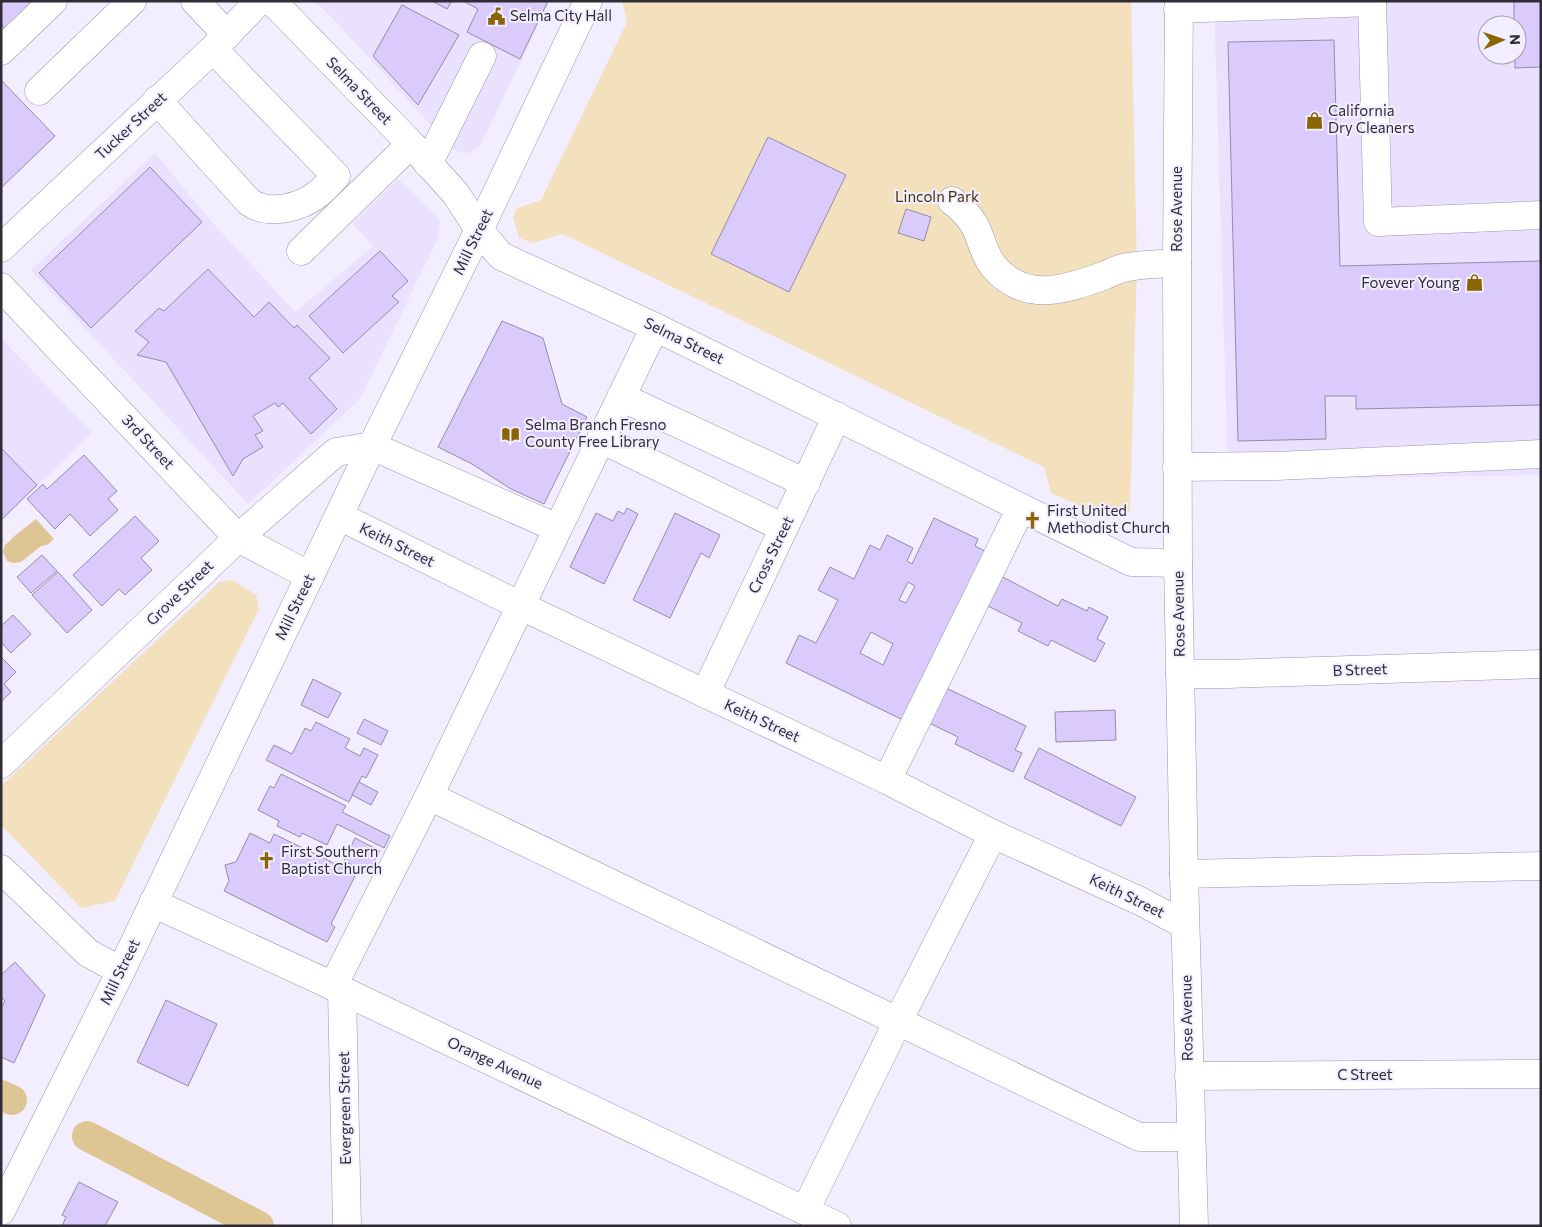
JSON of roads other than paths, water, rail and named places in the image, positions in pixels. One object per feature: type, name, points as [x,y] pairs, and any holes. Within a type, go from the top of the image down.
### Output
[{"type":"street","points":[[1,51],[53,1]]},
{"type":"street","points":[[39,91],[132,1]]},
{"type":"street","points":[[157,100],[254,206],[272,209],[294,206],[308,201],[327,187],[336,176],[220,42],[195,1]]},
{"type":"street","name":"Tucker Street","points":[[1,248],[220,42],[259,1]]},
{"type":"street","name":"Selma Street","points":[[272,1],[456,194],[479,230],[501,256],[655,327],[1131,562],[1178,564]]},
{"type":"street","name":"Mill Street","points":[[1,1211],[153,903],[588,1]]},
{"type":"street","points":[[1178,5],[1372,2],[1378,222],[1541,215]]},
{"type":"street","name":"Rose Avenue","points":[[1178,5],[1178,564],[1185,926],[1194,1226]]},
{"type":"street","points":[[301,251],[419,154],[482,56]]},
{"type":"street","points":[[952,201],[964,210],[975,227],[986,254],[994,267],[1004,276],[1026,289],[1040,291],[1065,288],[1128,266],[1177,263]]},
{"type":"street","name":"3rd Street","points":[[1,287],[238,538],[310,576]]},
{"type":"street","points":[[338,988],[655,327]]},
{"type":"street","points":[[621,397],[806,483]]},
{"type":"street","name":"Cross Street","points":[[705,694],[837,416]]},
{"type":"street","points":[[601,439],[784,528]]},
{"type":"street","points":[[372,446],[558,528]]},
{"type":"street","name":"Grove Street","points":[[1,764],[238,538],[336,452],[372,446]]},
{"type":"street","points":[[1177,467],[1276,466],[1541,454]]},
{"type":"street","points":[[887,780],[1021,508]]},
{"type":"street","name":"Keith Street","points":[[339,516],[521,606],[887,780],[993,834],[1140,901],[1185,926]]},
{"type":"street","name":"B Street","points":[[1180,674],[1541,664]]},
{"type":"street","points":[[429,796],[1140,1137],[1191,1137]]},
{"type":"street","points":[[805,1211],[898,1021],[993,834]]},
{"type":"street","points":[[1184,874],[1541,866]]},
{"type":"street","points":[[1,869],[88,952],[120,971]]},
{"type":"street","name":"Orange Avenue","points":[[153,903],[338,988],[837,1226]]},
{"type":"street","name":"Evergreen Street","points":[[338,988],[348,1226]]},
{"type":"street","name":"C Street","points":[[1189,1076],[1541,1074]]},
{"type":"waterway","points":[[1,1095],[12,1100]]},
{"type":"waterway","points":[[87,1136],[259,1226]]},
{"type":"place","name":"Selma City Hall","points":[[496,16]]},
{"type":"place","name":"California Dry Cleaners","points":[[1314,120]]},
{"type":"place","name":"Fovever Young","points":[[1474,283]]},
{"type":"place","name":"Selma Branch Fresno County Free Library","points":[[511,434]]},
{"type":"place","name":"First United Methodist Church","points":[[1033,520]]},
{"type":"place","name":"First Southern Baptist Church","points":[[267,861]]},
{"type":"park label","name":"Lincoln Park","points":[[937,197]]}]
